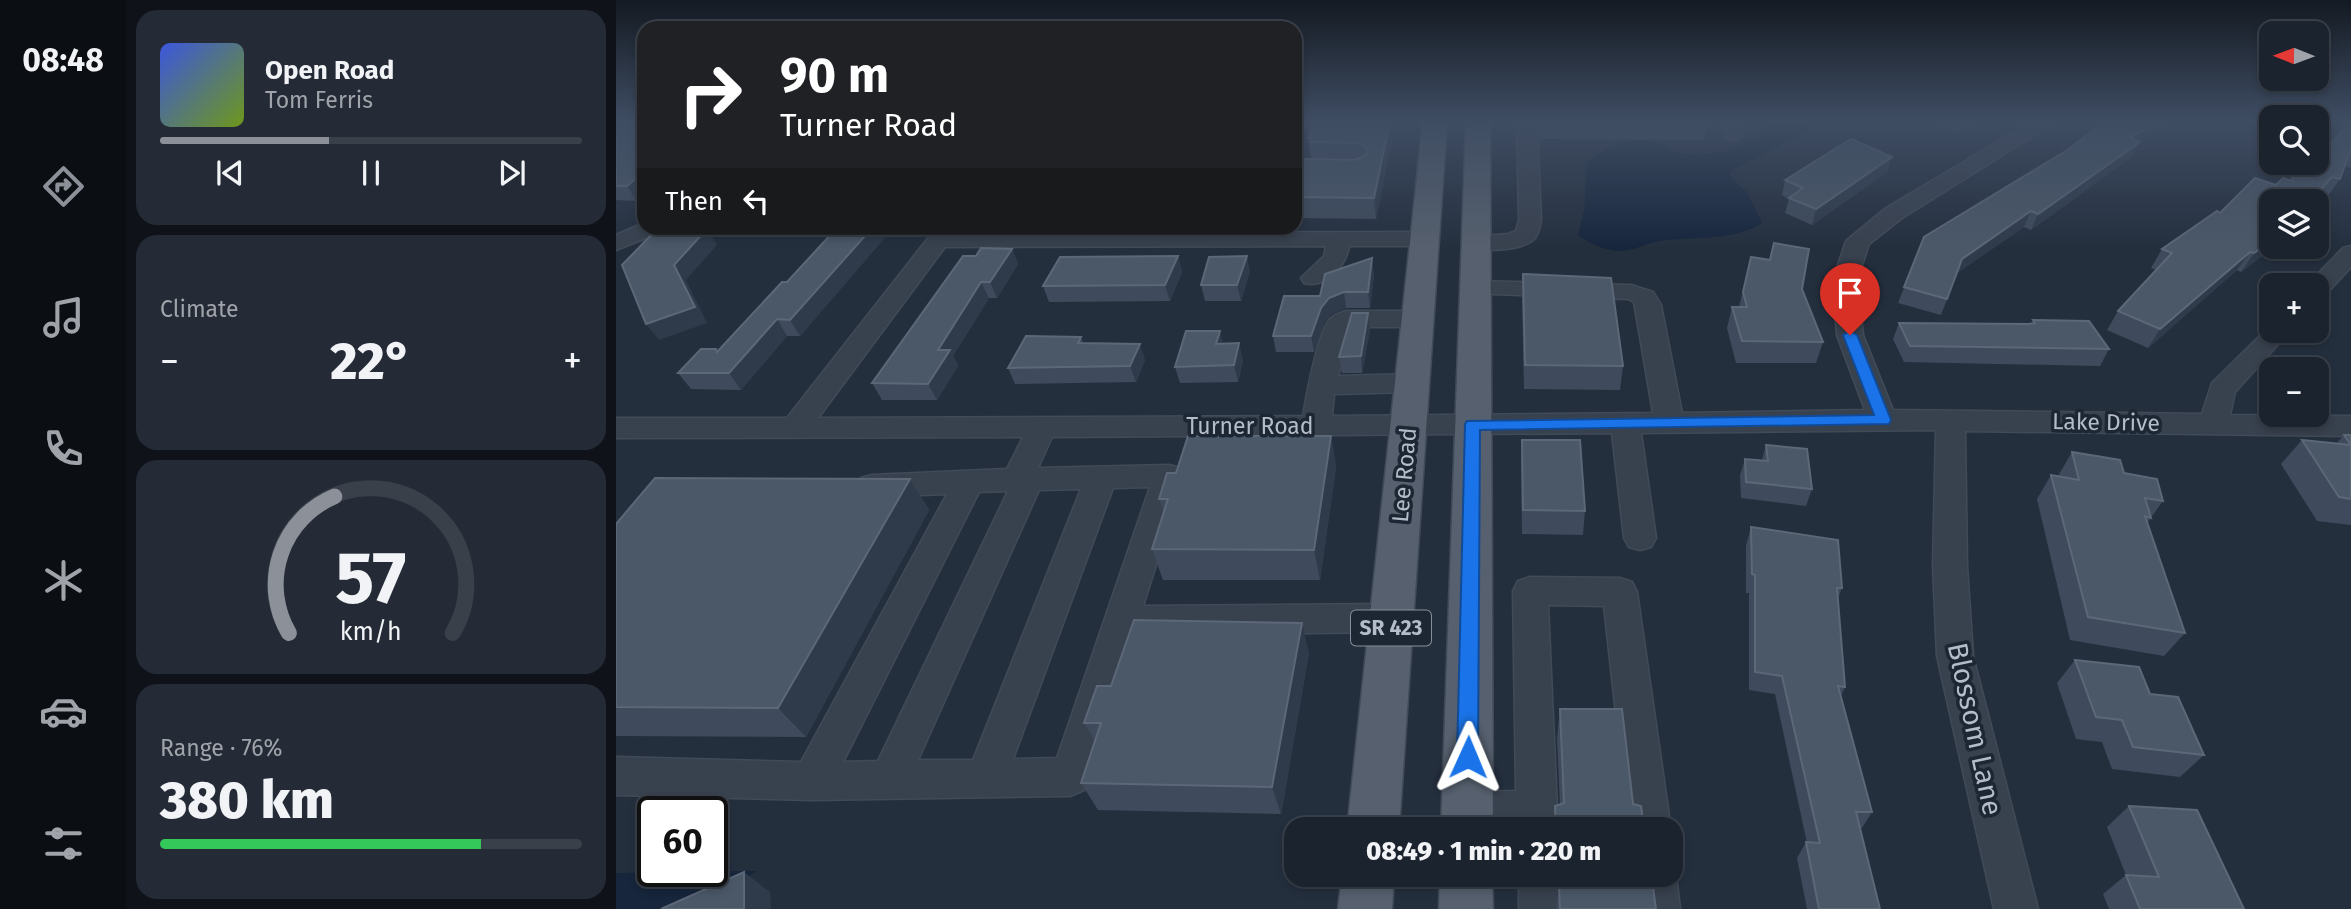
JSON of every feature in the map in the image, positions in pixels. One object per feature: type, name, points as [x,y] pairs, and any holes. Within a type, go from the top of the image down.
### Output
[{"type":"main road","name":"Lee Road","points":[[1374,817],[1431,163]]},
{"type":"main road","points":[[1467,817],[1477,163]]},
{"type":"main road","points":[[1365,909],[1367,887]]},
{"type":"main road","points":[[1466,887],[1466,909]]},
{"type":"street","points":[[1476,242],[1511,241],[1526,235],[1530,220],[1528,163]]},
{"type":"street","points":[[1883,420],[1850,335],[1845,279],[1858,241],[1894,213],[1977,163]]},
{"type":"street","points":[[616,243],[637,234]]},
{"type":"street","points":[[796,426],[941,235]]},
{"type":"street","points":[[1289,235],[1339,239],[1423,240]]},
{"type":"street","points":[[1313,278],[1335,259],[1339,239]]},
{"type":"street","points":[[2329,276],[2351,253]]},
{"type":"street","points":[[1475,288],[1631,292],[1644,297],[1648,305],[1669,422]]},
{"type":"street","points":[[1316,426],[1322,385],[1339,324],[1346,319],[1417,319]]},
{"type":"street","points":[[2214,423],[2222,388],[2265,343]]},
{"type":"street","points":[[1322,385],[1412,383]]},
{"type":"street","name":"Lake Drive","points":[[1883,420],[2351,426]]},
{"type":"street","name":"Turner Road","points":[[619,432],[796,426],[1408,426],[1883,420]]},
{"type":"street","name":"Blossom Lane","points":[[1951,420],[1950,566],[1955,656],[2017,909]]},
{"type":"street","points":[[1625,423],[1640,538]]},
{"type":"street","points":[[889,780],[1023,479],[1042,426]]},
{"type":"street","points":[[616,776],[812,781],[1070,777],[1169,476],[848,486]]},
{"type":"street","points":[[986,778],[1101,478]]},
{"type":"street","points":[[812,781],[968,482]]},
{"type":"street","points":[[1538,817],[1530,591],[1620,592],[1648,817]]},
{"type":"street","points":[[1121,621],[1391,618]]},
{"type":"street","points":[[1540,887],[1541,909]]},
{"type":"street","points":[[1656,887],[1658,909]]},
{"type":"water","points":[[1587,163],[1745,163],[1731,171],[1730,177],[1747,192],[1762,223],[1724,236],[1668,240],[1624,251],[1602,248],[1578,235],[1584,211]]},
{"type":"water","points":[[728,871],[758,871],[728,886]]},
{"type":"water","points":[[616,873],[637,873],[637,887],[726,887],[683,909],[616,909]]},
{"type":"building","points":[[616,163],[637,163],[637,178],[627,186],[616,186]]},
{"type":"building","points":[[1304,163],[1381,163],[1374,198],[1302,197]]},
{"type":"building","points":[[1812,163],[1883,163],[1816,209],[1789,198],[1803,188],[1785,180]]},
{"type":"building","points":[[2045,163],[2110,163],[2038,214],[2031,211],[1962,259],[1947,299],[1904,287],[1924,237]]},
{"type":"building","points":[[2329,163],[2346,163],[2340,179],[2332,177],[2321,189],[2259,189],[2259,249],[2250,252],[2160,329],[2118,311],[2172,253],[2162,249],[2217,211],[2220,213],[2255,178],[2276,185],[2283,178],[2292,181],[2295,175],[2329,175]]},
{"type":"building","points":[[651,235],[702,235],[674,265],[695,307],[646,324],[622,265]]},
{"type":"building","points":[[830,235],[866,235],[790,320],[777,319],[729,373],[678,373],[701,349],[716,349],[717,352],[782,282],[787,282]]},
{"type":"building","points":[[1774,243],[1809,249],[1802,289],[1823,342],[1742,341],[1732,307],[1747,307],[1743,292],[1751,257],[1770,260]]},
{"type":"building","points":[[981,248],[1012,249],[990,282],[981,282],[938,350],[950,350],[928,384],[872,383],[963,256],[976,256]]},
{"type":"building","points":[[1178,256],[1165,285],[1043,286],[1060,257]]},
{"type":"building","points":[[1247,256],[1237,285],[1201,285],[1209,257]]},
{"type":"building","points":[[1372,258],[1368,292],[1344,292],[1329,298],[1321,308],[1311,336],[1273,336],[1284,296],[1320,296],[1325,274]]},
{"type":"building","points":[[1523,274],[1611,278],[1623,366],[1525,365]]},
{"type":"building","points":[[1352,313],[1368,313],[1361,356],[1339,357]]},
{"type":"building","points":[[2033,320],[2089,321],[2109,349],[1910,346],[1899,323],[2028,324],[2035,323]]},
{"type":"building","points":[[1186,331],[1220,331],[1216,344],[1239,343],[1234,365],[1175,367]]},
{"type":"building","points":[[1026,336],[1081,337],[1078,343],[1140,344],[1130,366],[1008,368]]},
{"type":"building","points":[[2344,435],[2351,435],[2351,445]]},
{"type":"building","points":[[1188,436],[1331,436],[1314,550],[1152,549],[1168,499],[1159,499],[1167,473],[1176,473]]},
{"type":"building","points":[[1522,440],[1580,440],[1585,511],[1523,510]]},
{"type":"building","points":[[2302,440],[2351,445],[2351,499],[2339,497]]},
{"type":"building","points":[[1766,445],[1807,449],[1812,489],[1746,482],[1745,459],[1768,461]]},
{"type":"building","points":[[2072,452],[2120,460],[2124,473],[2157,479],[2163,501],[2145,498],[2151,518],[2145,516],[2185,633],[2088,617],[2051,475],[2079,480]]},
{"type":"building","points":[[655,478],[910,479],[778,708],[616,707],[616,524]]},
{"type":"building","points":[[1751,527],[1838,540],[1842,588],[1837,588],[1845,687],[1838,686],[1872,812],[1856,812],[1880,909],[1819,909],[1806,842],[1820,843],[1782,676],[1755,672],[1755,575],[1752,574]]},
{"type":"building","points":[[1134,620],[1302,623],[1272,787],[1081,783],[1101,723],[1084,723],[1097,686],[1111,686]]},
{"type":"building","points":[[2075,660],[2139,667],[2150,694],[2178,697],[2204,755],[2133,747],[2122,720],[2096,717]]},
{"type":"building","points":[[1560,709],[1622,709],[1633,804],[1641,806],[1642,817],[1555,817],[1555,806],[1564,803]]},
{"type":"building","points":[[2129,806],[2197,810],[2244,909],[2140,909],[2126,875],[2159,877]]},
{"type":"building","points":[[744,872],[744,909],[661,909],[710,887],[728,887],[728,879]]},
{"type":"building","points":[[1559,887],[1653,887],[1656,909],[1560,909]]},
{"type":"route","points":[[1468,757],[1472,424],[1883,420],[1850,335]]}]
